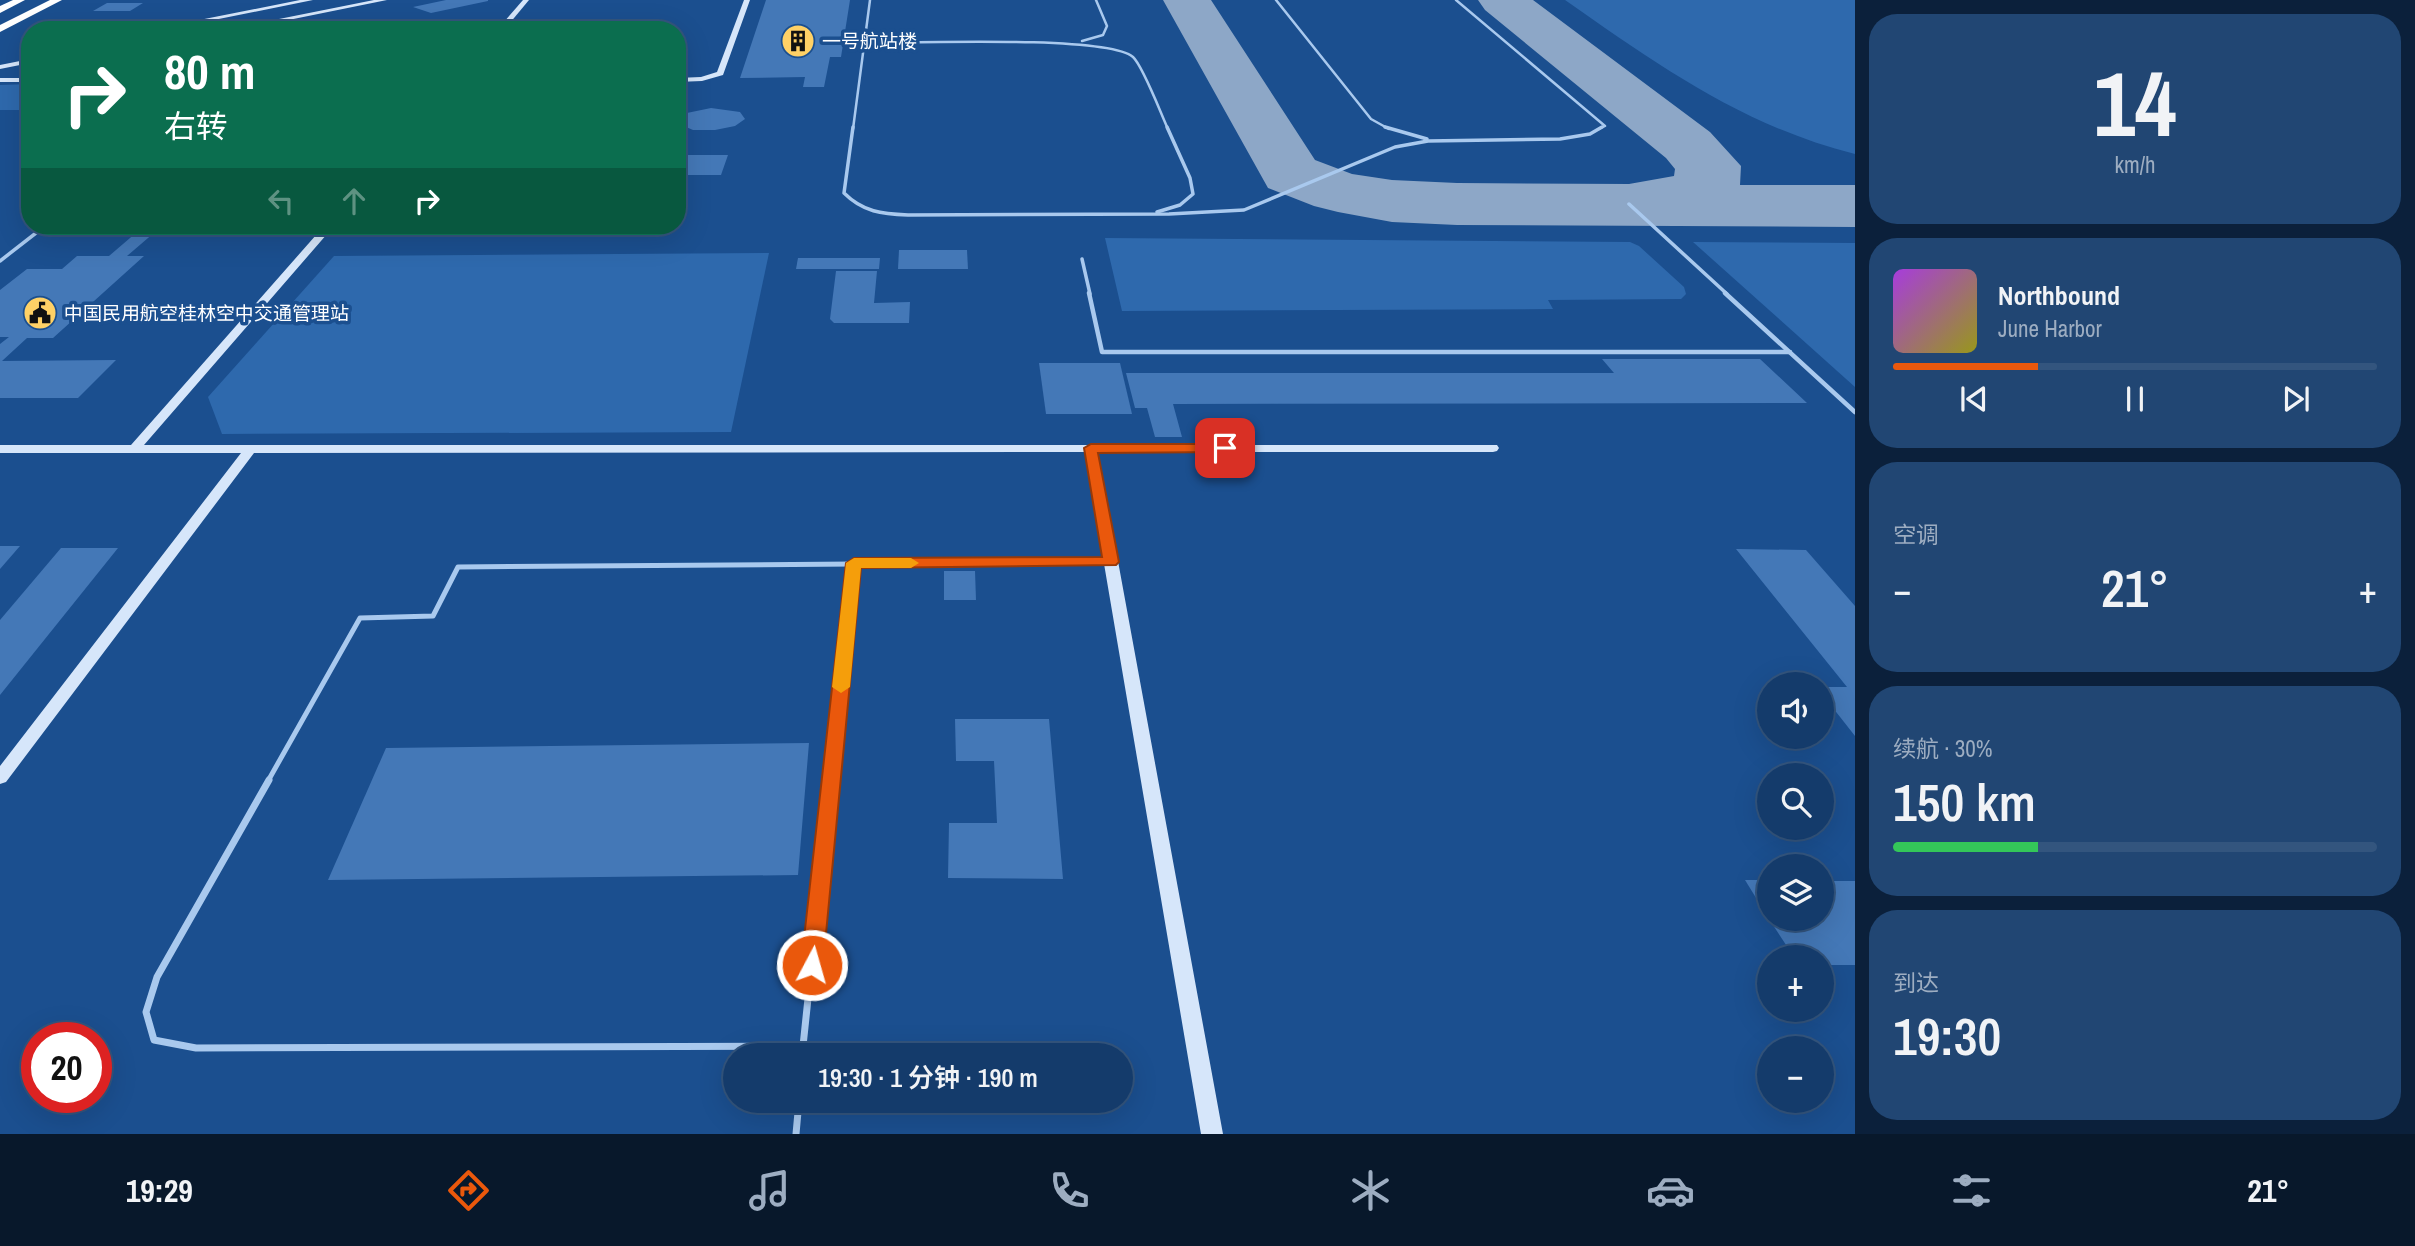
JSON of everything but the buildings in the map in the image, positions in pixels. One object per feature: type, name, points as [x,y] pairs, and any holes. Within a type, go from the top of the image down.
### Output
[{"type":"highway","points":[[0,10],[20,0]]},
{"type":"highway","points":[[0,29],[57,0]]},
{"type":"street","points":[[168,21],[276,0]]},
{"type":"street","points":[[234,21],[310,4],[349,0]]},
{"type":"street","points":[[274,21],[384,0]]},
{"type":"street","points":[[508,21],[526,0]]},
{"type":"street","points":[[686,80],[702,79],[720,73],[747,0]]},
{"type":"street","points":[[200,21],[296,3],[310,4]]},
{"type":"street","points":[[0,58],[21,54]]},
{"type":"street","points":[[0,66],[21,62]]},
{"type":"street","points":[[0,72],[21,68]]},
{"type":"street","points":[[0,80],[21,80]]},
{"type":"street","points":[[134,449],[321,235]]},
{"type":"street","points":[[1091,448],[1212,1134]]},
{"type":"street","points":[[0,450],[1493,448]]},
{"type":"street","points":[[0,778],[250,449]]},
{"type":"lane","points":[[870,0],[844,193],[857,207],[878,214],[908,215],[1151,214],[1244,210],[1395,147],[1428,141],[1560,139],[1590,134],[1605,126],[1455,0]]},
{"type":"lane","points":[[1072,43],[1103,35],[1107,26],[1096,0]]},
{"type":"lane","points":[[1276,0],[1371,119],[1403,135],[1455,140]]},
{"type":"lane","points":[[864,43],[1072,43],[1124,51],[1136,59],[1190,178],[1193,194],[1180,205],[1151,214]]},
{"type":"lane","points":[[1629,204],[1855,412]]},
{"type":"lane","points":[[0,261],[33,235]]},
{"type":"lane","points":[[1082,259],[1102,352],[1790,352]]},
{"type":"lane","points":[[723,1051],[196,1048],[154,1040],[146,1012],[157,977],[360,618],[433,616],[458,567],[1111,562]]},
{"type":"lane","points":[[804,1043],[854,563]]},
{"type":"lane","points":[[796,1134],[798,1113]]},
{"type":"shaded area","points":[[1565,0],[1855,0],[1855,154],[1776,127],[1703,91]]},
{"type":"shaded area","points":[[21,84],[21,110],[0,110],[0,85]]},
{"type":"shaded area","points":[[1105,238],[1630,242],[1639,246],[1684,287],[1686,294],[1681,299],[1548,300],[1553,309],[1122,311]]},
{"type":"shaded area","points":[[1693,242],[1855,243],[1855,387]]},
{"type":"shaded area","points":[[769,253],[731,432],[222,434],[208,397],[334,256]]},
{"type":"taxiway","points":[[1187,0],[1291,174],[1338,192],[1392,201],[1457,204],[1855,206]]},
{"type":"taxiway","points":[[1502,0],[1688,145],[1708,166],[1706,187],[1677,199],[1636,203]]},
{"type":"slow traffic","points":[[841,687],[854,563],[911,563]]},
{"type":"place","name":"一号航站楼","points":[[798,41]]},
{"type":"place","name":"中国民用航空桂林空中交通管理站","points":[[40,313]]},
{"type":"route","points":[[812,965],[854,563],[1111,562],[1091,448],[1225,448]]}]
